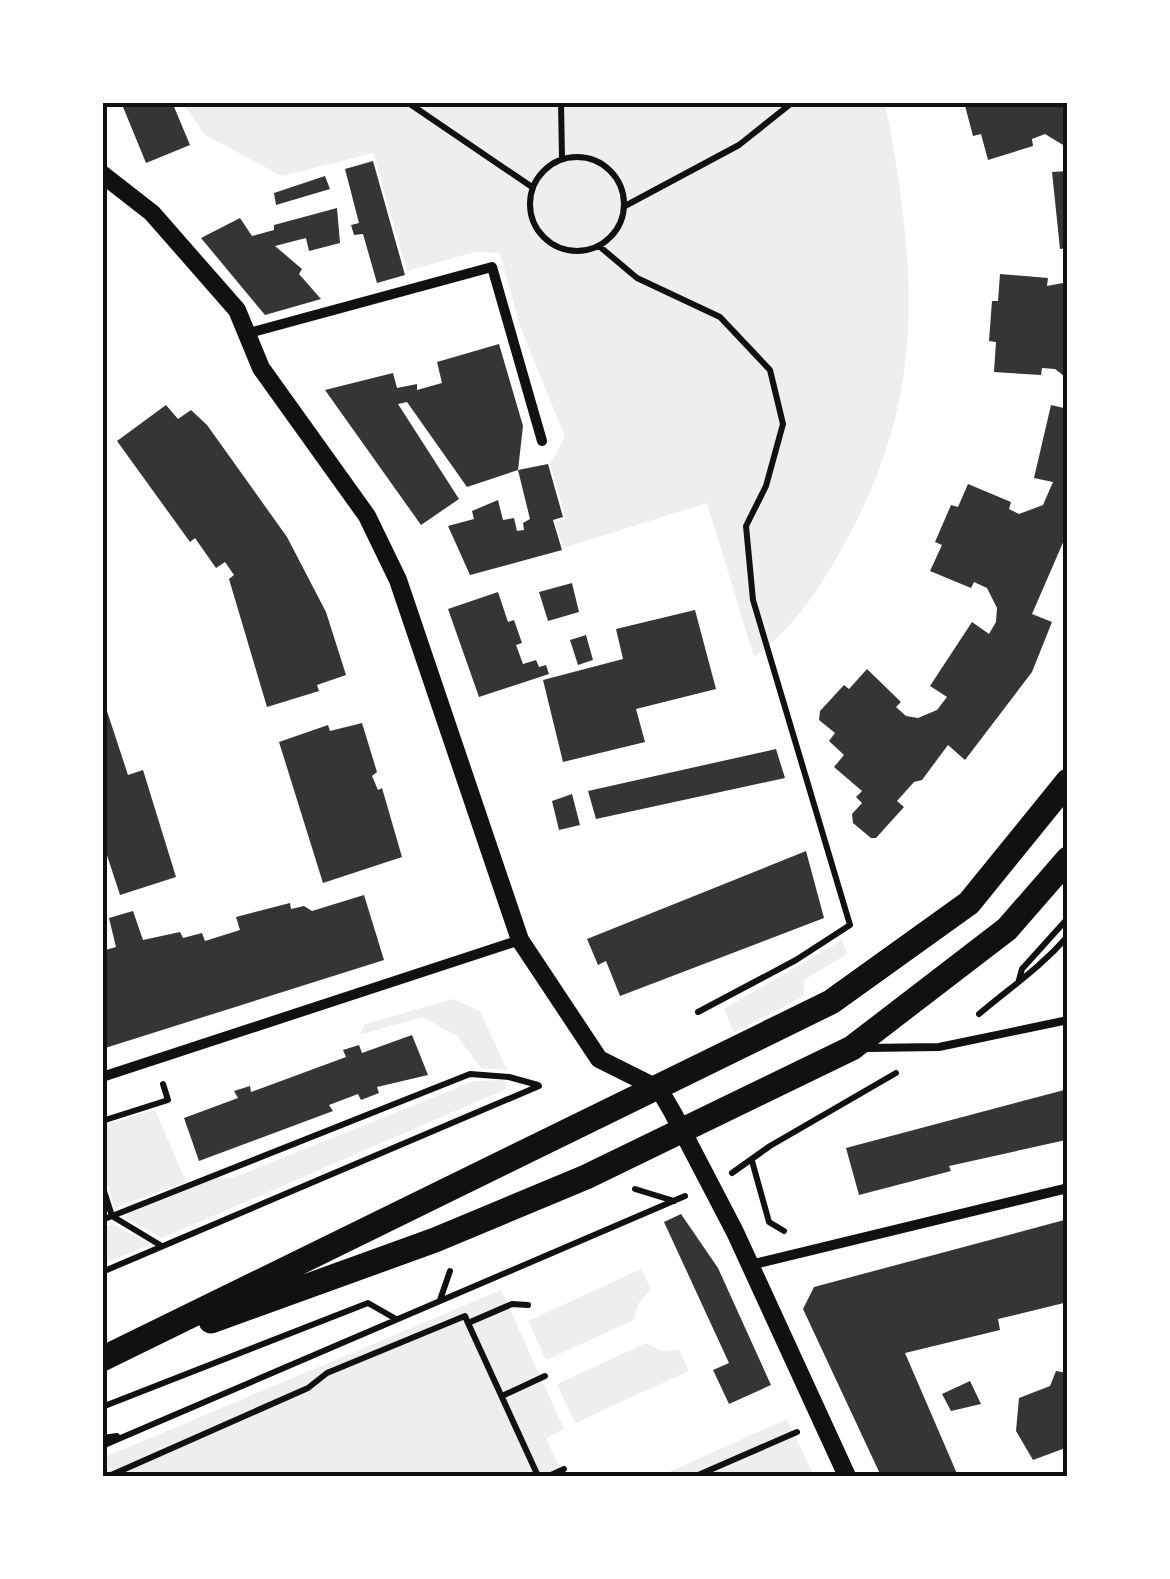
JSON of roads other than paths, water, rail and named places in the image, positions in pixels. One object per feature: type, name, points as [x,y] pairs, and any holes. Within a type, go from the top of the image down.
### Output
[{"type":"main road","points":[[102,1360],[831,1002],[969,902],[1068,780]]},
{"type":"main road","points":[[102,1360],[435,1240],[683,1134],[852,1048],[1008,929],[1068,859]]},
{"type":"street","points":[[102,174],[172,235],[236,310],[261,368],[367,516],[385,549],[520,940],[599,1058],[658,1089],[750,1265],[846,1476]]},
{"type":"street","points":[[249,333],[492,267],[542,441]]},
{"type":"street","points":[[102,1076],[520,940]]},
{"type":"street","points":[[750,1265],[1068,1188]]},
{"type":"lane","points":[[852,1048],[939,1048],[1068,1020]]}]
